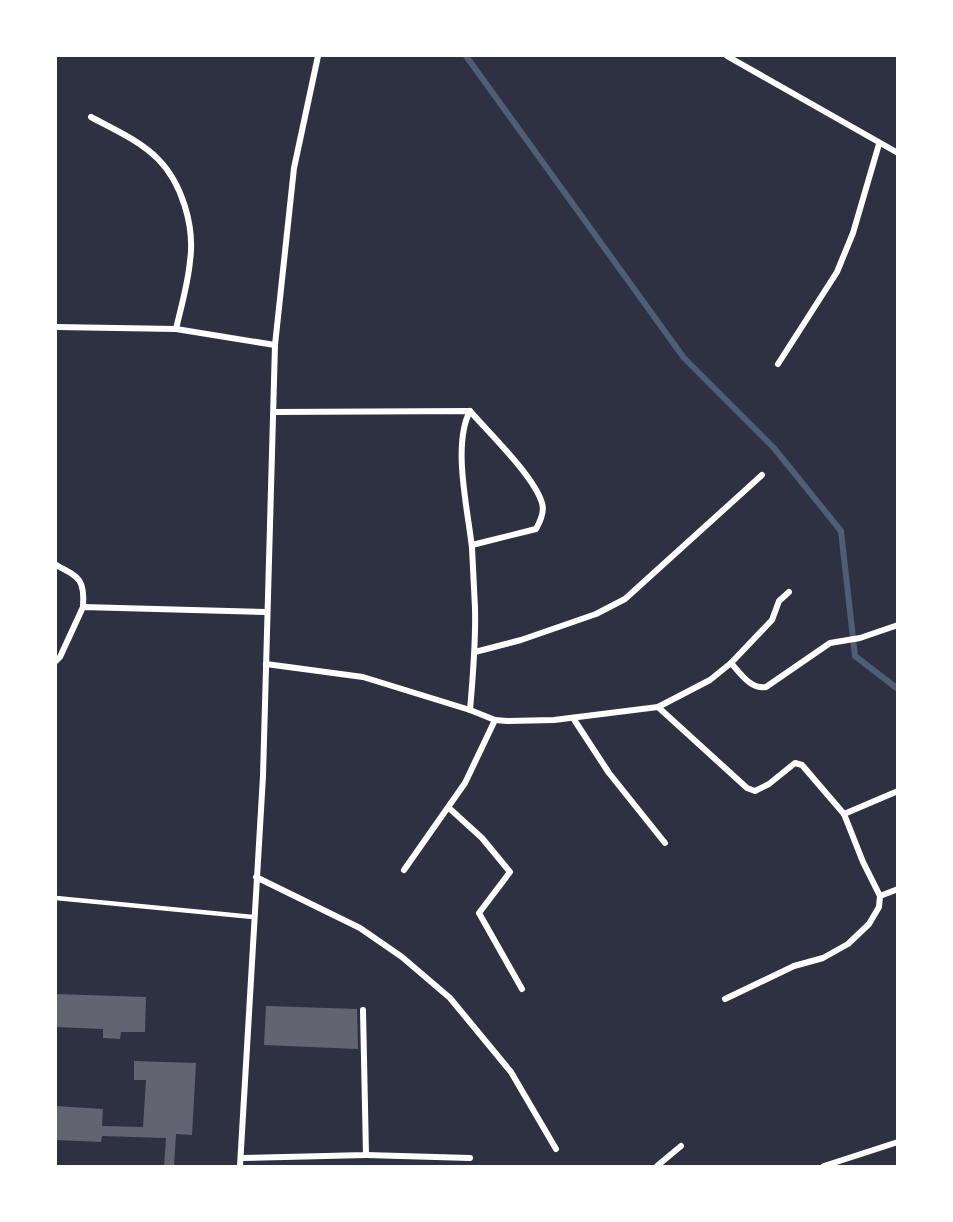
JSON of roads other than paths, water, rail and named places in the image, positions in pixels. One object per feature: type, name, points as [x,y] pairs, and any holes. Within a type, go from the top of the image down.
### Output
[{"type":"street","points":[[240,1167],[263,777],[275,345],[294,168],[318,56]]},
{"type":"street","points":[[727,56],[897,153]]},
{"type":"street","points":[[91,117],[134,141],[157,158],[173,177],[187,213],[191,260],[176,329]]},
{"type":"street","points":[[778,364],[837,272],[853,233],[879,144]]},
{"type":"street","points":[[56,327],[176,329],[275,345]]},
{"type":"street","points":[[274,412],[470,411],[524,473],[543,503],[542,518],[536,530],[472,545]]},
{"type":"street","points":[[470,411],[462,426],[465,514],[472,545],[475,652],[470,710]]},
{"type":"street","points":[[475,652],[521,640],[596,614],[625,598],[762,476]]},
{"type":"street","points":[[56,565],[78,577],[84,591],[83,607],[56,661]]},
{"type":"street","points":[[266,664],[363,677],[495,720],[573,718],[658,707],[710,680],[731,663],[772,620],[779,601],[789,592]]},
{"type":"street","points":[[83,607],[266,612]]},
{"type":"street","points":[[731,663],[759,689],[766,687],[830,643],[861,638],[897,625]]},
{"type":"street","points":[[658,707],[747,788],[755,791],[770,784],[795,763],[802,765],[844,814],[863,862],[880,896],[879,908],[869,924],[848,944],[824,958],[794,966],[725,999]]},
{"type":"street","points":[[573,718],[609,773],[665,843]]},
{"type":"street","points":[[404,870],[465,783],[495,720]]},
{"type":"street","points":[[844,814],[897,791]]},
{"type":"street","points":[[449,808],[482,838],[510,872],[479,913],[522,989]]},
{"type":"street","points":[[256,877],[360,928],[402,957],[450,998],[511,1072],[556,1149]]},
{"type":"street","points":[[880,896],[897,890]]},
{"type":"street","points":[[363,1010],[366,1155]]},
{"type":"street","points":[[824,1167],[897,1142]]},
{"type":"street","points":[[657,1167],[681,1146]]},
{"type":"street","points":[[240,1158],[366,1155],[470,1158]]},
{"type":"lane","points":[[56,898],[253,917]]},
{"type":"waterway","points":[[466,56],[684,358],[774,448],[841,531],[855,656],[898,689]]}]
